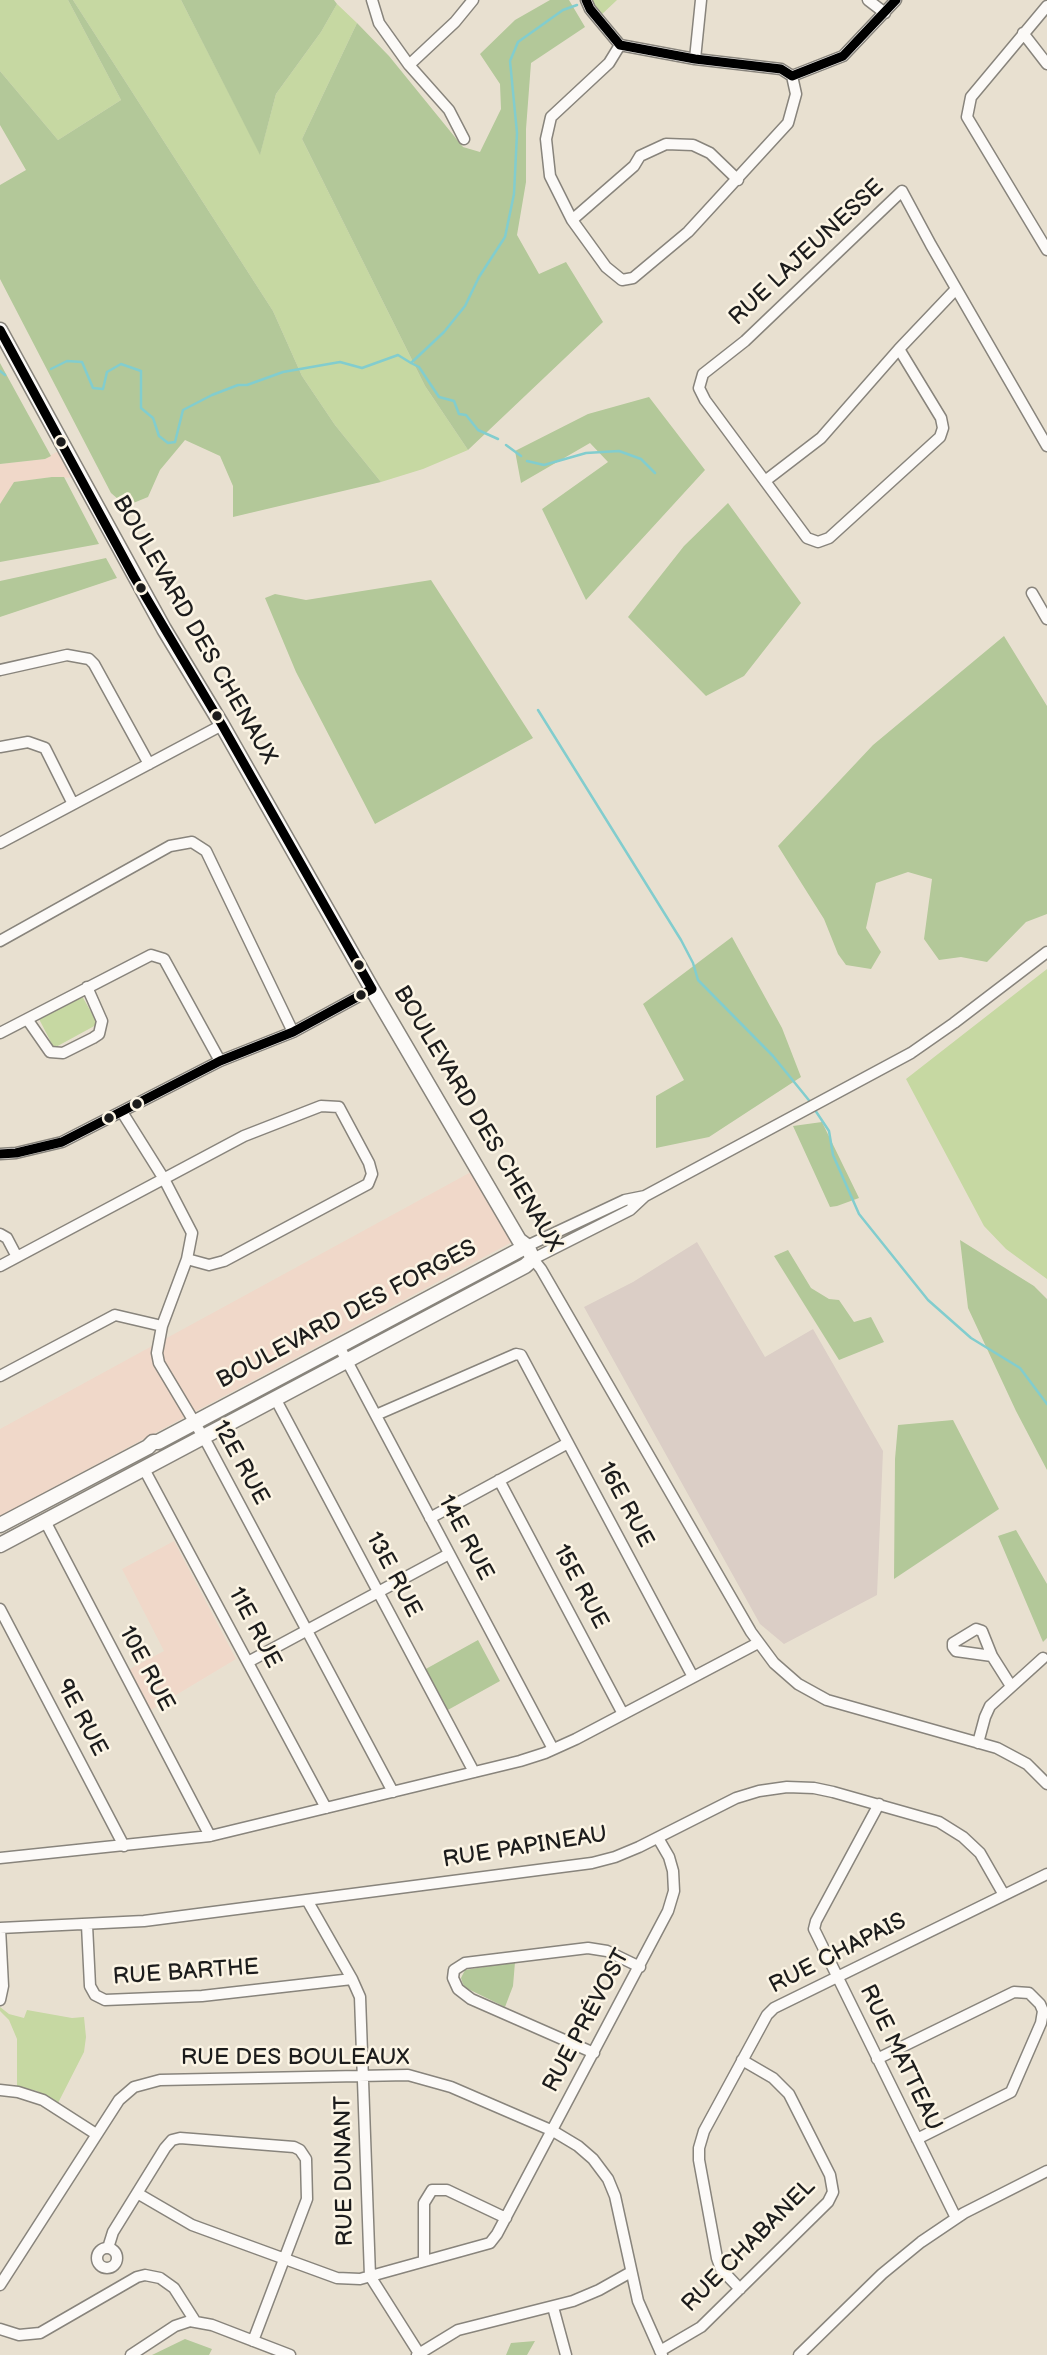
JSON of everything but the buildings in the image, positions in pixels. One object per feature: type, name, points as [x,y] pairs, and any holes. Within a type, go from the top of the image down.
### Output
[{"type":"main road","name":"BOULEVARD DES CHENAUX","points":[[0,330],[134,576],[519,1240],[530,1252]]},
{"type":"main road","name":"BOULEVARD DES FORGES","points":[[0,1525],[339,1346],[530,1252]]},
{"type":"main road","name":"BOULEVARD DES FORGES","points":[[0,1545],[525,1266],[530,1252]]},
{"type":"street","points":[[372,0],[379,23],[409,65],[449,110],[464,139]]},
{"type":"street","points":[[409,65],[455,22],[473,0]]},
{"type":"street","points":[[586,0],[590,9],[621,45],[695,59],[781,69],[792,76],[796,94],[788,123],[738,180],[688,232],[633,278],[622,280],[606,267],[572,220],[550,176],[546,139],[551,117],[609,63],[621,45]]},
{"type":"street","points":[[695,59],[701,0]]},
{"type":"street","points":[[868,0],[885,12]]},
{"type":"street","points":[[792,76],[843,56],[896,0]]},
{"type":"street","points":[[1047,6],[971,97],[968,117],[1047,250]]},
{"type":"street","points":[[1023,33],[1047,64]]},
{"type":"street","points":[[572,220],[635,166],[640,156],[666,145],[694,145],[710,153],[738,180]]},
{"type":"street","name":"RUE LAJEUNESSE","points":[[765,481],[705,400],[699,388],[704,374],[745,341],[902,191],[956,289]]},
{"type":"street","points":[[898,349],[941,418],[943,428],[940,437],[829,538],[818,542],[807,538],[765,481],[821,438],[898,349],[956,289],[1047,446]]},
{"type":"street","points":[[1032,593],[1047,619]]},
{"type":"street","points":[[0,670],[67,654],[89,659],[149,764]]},
{"type":"street","points":[[0,843],[222,725]]},
{"type":"street","points":[[0,747],[29,742],[45,748],[73,804]]},
{"type":"street","points":[[0,941],[170,846],[192,842],[206,852],[293,1032]]},
{"type":"street","name":"BOULEVARD DES FORGES","points":[[530,1252],[625,1199],[645,1196],[920,1047],[1047,952]]},
{"type":"street","points":[[0,1033],[151,955],[164,959],[220,1061]]},
{"type":"street","points":[[27,1019],[50,1052],[64,1053],[99,1034],[102,1021],[87,988]]},
{"type":"street","points":[[0,1154],[62,1142],[220,1061],[293,1032],[372,989]]},
{"type":"street","points":[[0,1266],[244,1136],[321,1106],[339,1107],[369,1163],[372,1174],[368,1184],[225,1261],[209,1265],[187,1259]]},
{"type":"street","name":"12E RUE","points":[[122,1112],[164,1179],[192,1233],[187,1259],[162,1326],[157,1359],[192,1423],[203,1437],[393,1792]]},
{"type":"street","points":[[0,1234],[7,1238],[17,1257]]},
{"type":"street","name":"BOULEVARD DES CHENAUX","points":[[530,1252],[758,1643],[774,1663],[792,1679],[827,1700],[1003,1751],[1031,1768],[1047,1784]]},
{"type":"street","points":[[0,1376],[115,1315],[162,1326]]},
{"type":"street","name":"14E RUE","points":[[339,1346],[553,1749]]},
{"type":"street","name":"16E RUE","points":[[376,1415],[519,1354],[693,1677]]},
{"type":"street","name":"13E RUE","points":[[275,1398],[474,1772]]},
{"type":"street","points":[[430,1518],[568,1443]]},
{"type":"street","name":"11E RUE","points":[[144,1469],[326,1808]]},
{"type":"street","name":"15E RUE","points":[[499,1480],[623,1714]]},
{"type":"street","points":[[76,1485],[85,1500]]},
{"type":"street","name":"10E RUE","points":[[45,1521],[210,1836]]},
{"type":"street","points":[[248,1662],[449,1553]]},
{"type":"street","name":"9E RUE","points":[[0,1609],[124,1846]]},
{"type":"street","points":[[0,1858],[210,1836],[520,1761],[553,1749],[758,1643]]},
{"type":"street","points":[[992,1656],[1011,1686]]},
{"type":"street","points":[[978,1743],[988,1709],[1043,1658]]},
{"type":"street","name":"RUE PAPINEAU","points":[[0,1928],[144,1921],[592,1863],[628,1852],[727,1801],[773,1788],[814,1788],[929,1818],[956,1831],[980,1853],[1004,1895]]},
{"type":"street","name":"RUE MATTEAU","points":[[878,1804],[814,1926],[956,2218]]},
{"type":"street","name":"RUE PRÉVOST","points":[[137,2193],[186,2222],[337,2278],[356,2280],[486,2245],[495,2238],[506,2218],[664,1921],[673,1898],[674,1884],[671,1866],[658,1838]]},
{"type":"street","name":"RUE CHAPAIS","points":[[740,2289],[722,2269],[717,2258],[698,2154],[704,2131],[770,2011],[1047,1874]]},
{"type":"street","name":"RUE DUNANT","points":[[307,1900],[352,1979],[361,2002],[370,2276],[419,2355]]},
{"type":"street","name":"RUE BARTHE","points":[[87,1925],[89,1983],[95,1995],[105,2000],[202,1996],[352,1979]]},
{"type":"street","points":[[0,1928],[3,1986],[0,2000]]},
{"type":"street","points":[[594,2053],[471,1999],[458,1989],[453,1978],[454,1970],[465,1963],[588,1948],[607,1951],[640,1967]]},
{"type":"street","points":[[877,2059],[1014,1992],[1029,1993],[1040,2004],[1043,2015],[1041,2022],[1011,2092],[917,2139]]},
{"type":"street","name":"RUE CHABANEL","points":[[661,2353],[701,2327],[828,2202],[834,2189],[830,2175],[789,2094],[773,2078],[742,2060]]},
{"type":"street","name":"RUE DES BOULEAUX","points":[[0,2285],[96,2134],[123,2095],[134,2087],[148,2082],[401,2075],[430,2080],[553,2131],[568,2138],[584,2151],[607,2179],[618,2205],[642,2312],[661,2353]]},
{"type":"street","points":[[0,2090],[18,2092],[43,2100],[96,2134]]},
{"type":"street","points":[[108,2248],[112,2234],[137,2193],[165,2148],[175,2139],[298,2148],[306,2159],[307,2196],[253,2341]]},
{"type":"street","points":[[799,2355],[921,2242],[956,2218],[1047,2171]]},
{"type":"street","points":[[424,2261],[424,2203],[432,2190],[447,2190],[506,2218]]},
{"type":"street","points":[[419,2355],[458,2330],[553,2307],[591,2294],[631,2272]]},
{"type":"street","points":[[0,2329],[19,2335],[40,2333],[137,2277],[145,2275],[160,2278],[174,2288],[195,2321]]},
{"type":"street","points":[[553,2307],[566,2355]]},
{"type":"street","points":[[131,2355],[175,2326],[195,2321],[290,2355]]},
{"type":"shaded area","points":[[62,449],[78,478],[52,477],[15,482],[0,504],[0,464],[44,459]]},
{"type":"shaded area","points":[[471,1172],[514,1241],[0,1516],[0,1429]]},
{"type":"shaded area","points":[[697,1242],[765,1357],[813,1329],[883,1451],[877,1595],[784,1644],[760,1624],[584,1307],[633,1282]]},
{"type":"shaded area","points":[[174,1541],[236,1659],[146,1713],[124,1672],[164,1651],[122,1569]]},
{"type":"green space","points":[[0,0],[68,0],[121,100],[58,140],[0,71]]},
{"type":"green space","points":[[68,0],[73,0],[273,311],[302,376],[335,425],[381,482],[233,517],[233,486],[220,456],[185,440],[160,470],[148,497],[126,506],[111,493],[0,279],[0,185],[26,170],[0,125],[0,71],[58,140],[121,100]]},
{"type":"green space","points":[[73,0],[181,0],[260,154],[276,94],[321,32],[337,4],[357,23],[302,139],[425,386],[468,450],[423,469],[381,482],[335,425],[302,376],[273,311]]},
{"type":"green space","points":[[181,0],[334,0],[337,4],[321,32],[276,94],[260,155]]},
{"type":"green space","points":[[550,0],[569,0],[585,27],[531,63],[526,129],[526,182],[517,235],[539,274],[566,262],[603,322],[468,450],[425,386],[302,139],[357,23],[389,56],[463,147],[480,152],[501,109],[500,84],[480,54],[515,20]]},
{"type":"green space","points":[[589,0],[617,0],[599,17]]},
{"type":"green space","points":[[0,363],[51,456],[0,464]]},
{"type":"green space","points":[[649,397],[705,470],[586,600],[542,509],[608,462],[590,443],[521,483],[515,451],[588,414]]},
{"type":"green space","points":[[64,477],[99,544],[0,562],[0,504],[14,482]]},
{"type":"green space","points":[[728,503],[801,603],[744,676],[706,696],[628,617],[684,546]]},
{"type":"green space","points":[[106,558],[117,578],[0,617],[0,581]]},
{"type":"green space","points":[[431,580],[533,738],[375,824],[296,672],[265,598],[275,594],[306,600]]},
{"type":"green space","points":[[1004,636],[1047,706],[1047,914],[1026,922],[987,962],[961,957],[939,960],[924,939],[932,879],[908,872],[876,883],[866,928],[881,952],[871,969],[846,965],[838,954],[824,919],[778,846],[873,745]]},
{"type":"green space","points":[[732,937],[782,1028],[801,1077],[709,1137],[656,1148],[656,1096],[684,1080],[643,1004]]},
{"type":"green space","points":[[1047,969],[1047,1279],[1006,1249],[984,1226],[906,1079]]},
{"type":"green space","points":[[82,996],[98,1024],[54,1048],[39,1019]]},
{"type":"green space","points":[[822,1122],[859,1198],[830,1207],[793,1126]]},
{"type":"green space","points":[[960,1240],[1034,1286],[1047,1299],[1047,1470],[968,1308]]},
{"type":"green space","points":[[788,1250],[811,1288],[829,1299],[839,1300],[854,1322],[871,1317],[884,1342],[839,1360],[774,1256]]},
{"type":"green space","points":[[953,1420],[999,1509],[894,1579],[895,1459],[898,1425]]},
{"type":"green space","points":[[1016,1530],[1047,1584],[1047,1638],[1043,1642],[998,1536]]},
{"type":"green space","points":[[478,1640],[500,1681],[446,1711],[424,1670]]},
{"type":"green space","points":[[515,1962],[513,1986],[505,2007],[464,1987],[461,1978],[465,1970]]},
{"type":"green space","points":[[0,2007],[9,2014],[24,2018],[27,2010],[72,2018],[84,2017],[84,2052],[58,2103],[37,2091],[17,2086],[17,2039]]},
{"type":"green space","points":[[185,2339],[212,2349],[209,2355],[152,2355]]},
{"type":"green space","points":[[535,2341],[527,2355],[506,2355],[511,2343]]},
{"type":"waterway","points":[[51,369],[67,361],[82,362],[93,388],[103,389],[107,372],[121,364],[141,371],[141,408],[153,418],[159,436],[168,443],[175,442],[183,410],[238,385],[247,385],[283,372],[340,362],[362,368],[398,355],[411,363],[444,332],[465,306],[479,277],[505,237],[514,194],[517,133],[510,61],[518,42],[563,10],[577,5]]},
{"type":"waterway","points":[[411,363],[419,367],[439,397],[454,401],[459,414],[466,415],[478,430],[498,439]]},
{"type":"waterway","points":[[0,371],[5,375]]},
{"type":"waterway","points":[[506,445],[521,456]]},
{"type":"waterway","points":[[527,461],[544,465],[586,453],[619,451],[641,459],[655,473]]},
{"type":"waterway","points":[[538,710],[681,940],[698,980],[773,1056],[812,1104]]},
{"type":"waterway","points":[[815,1110],[829,1131],[833,1155],[859,1214],[928,1300],[971,1338],[1020,1368],[1047,1404]]},
{"type":"transit line","points":[[586,0],[590,9],[620,45],[695,59],[781,69],[792,76],[843,56],[896,0]]},
{"type":"transit line","points":[[0,330],[134,577],[222,725],[372,989]]},
{"type":"transit line","points":[[0,1154],[62,1142],[220,1061],[293,1032],[372,989]]}]
